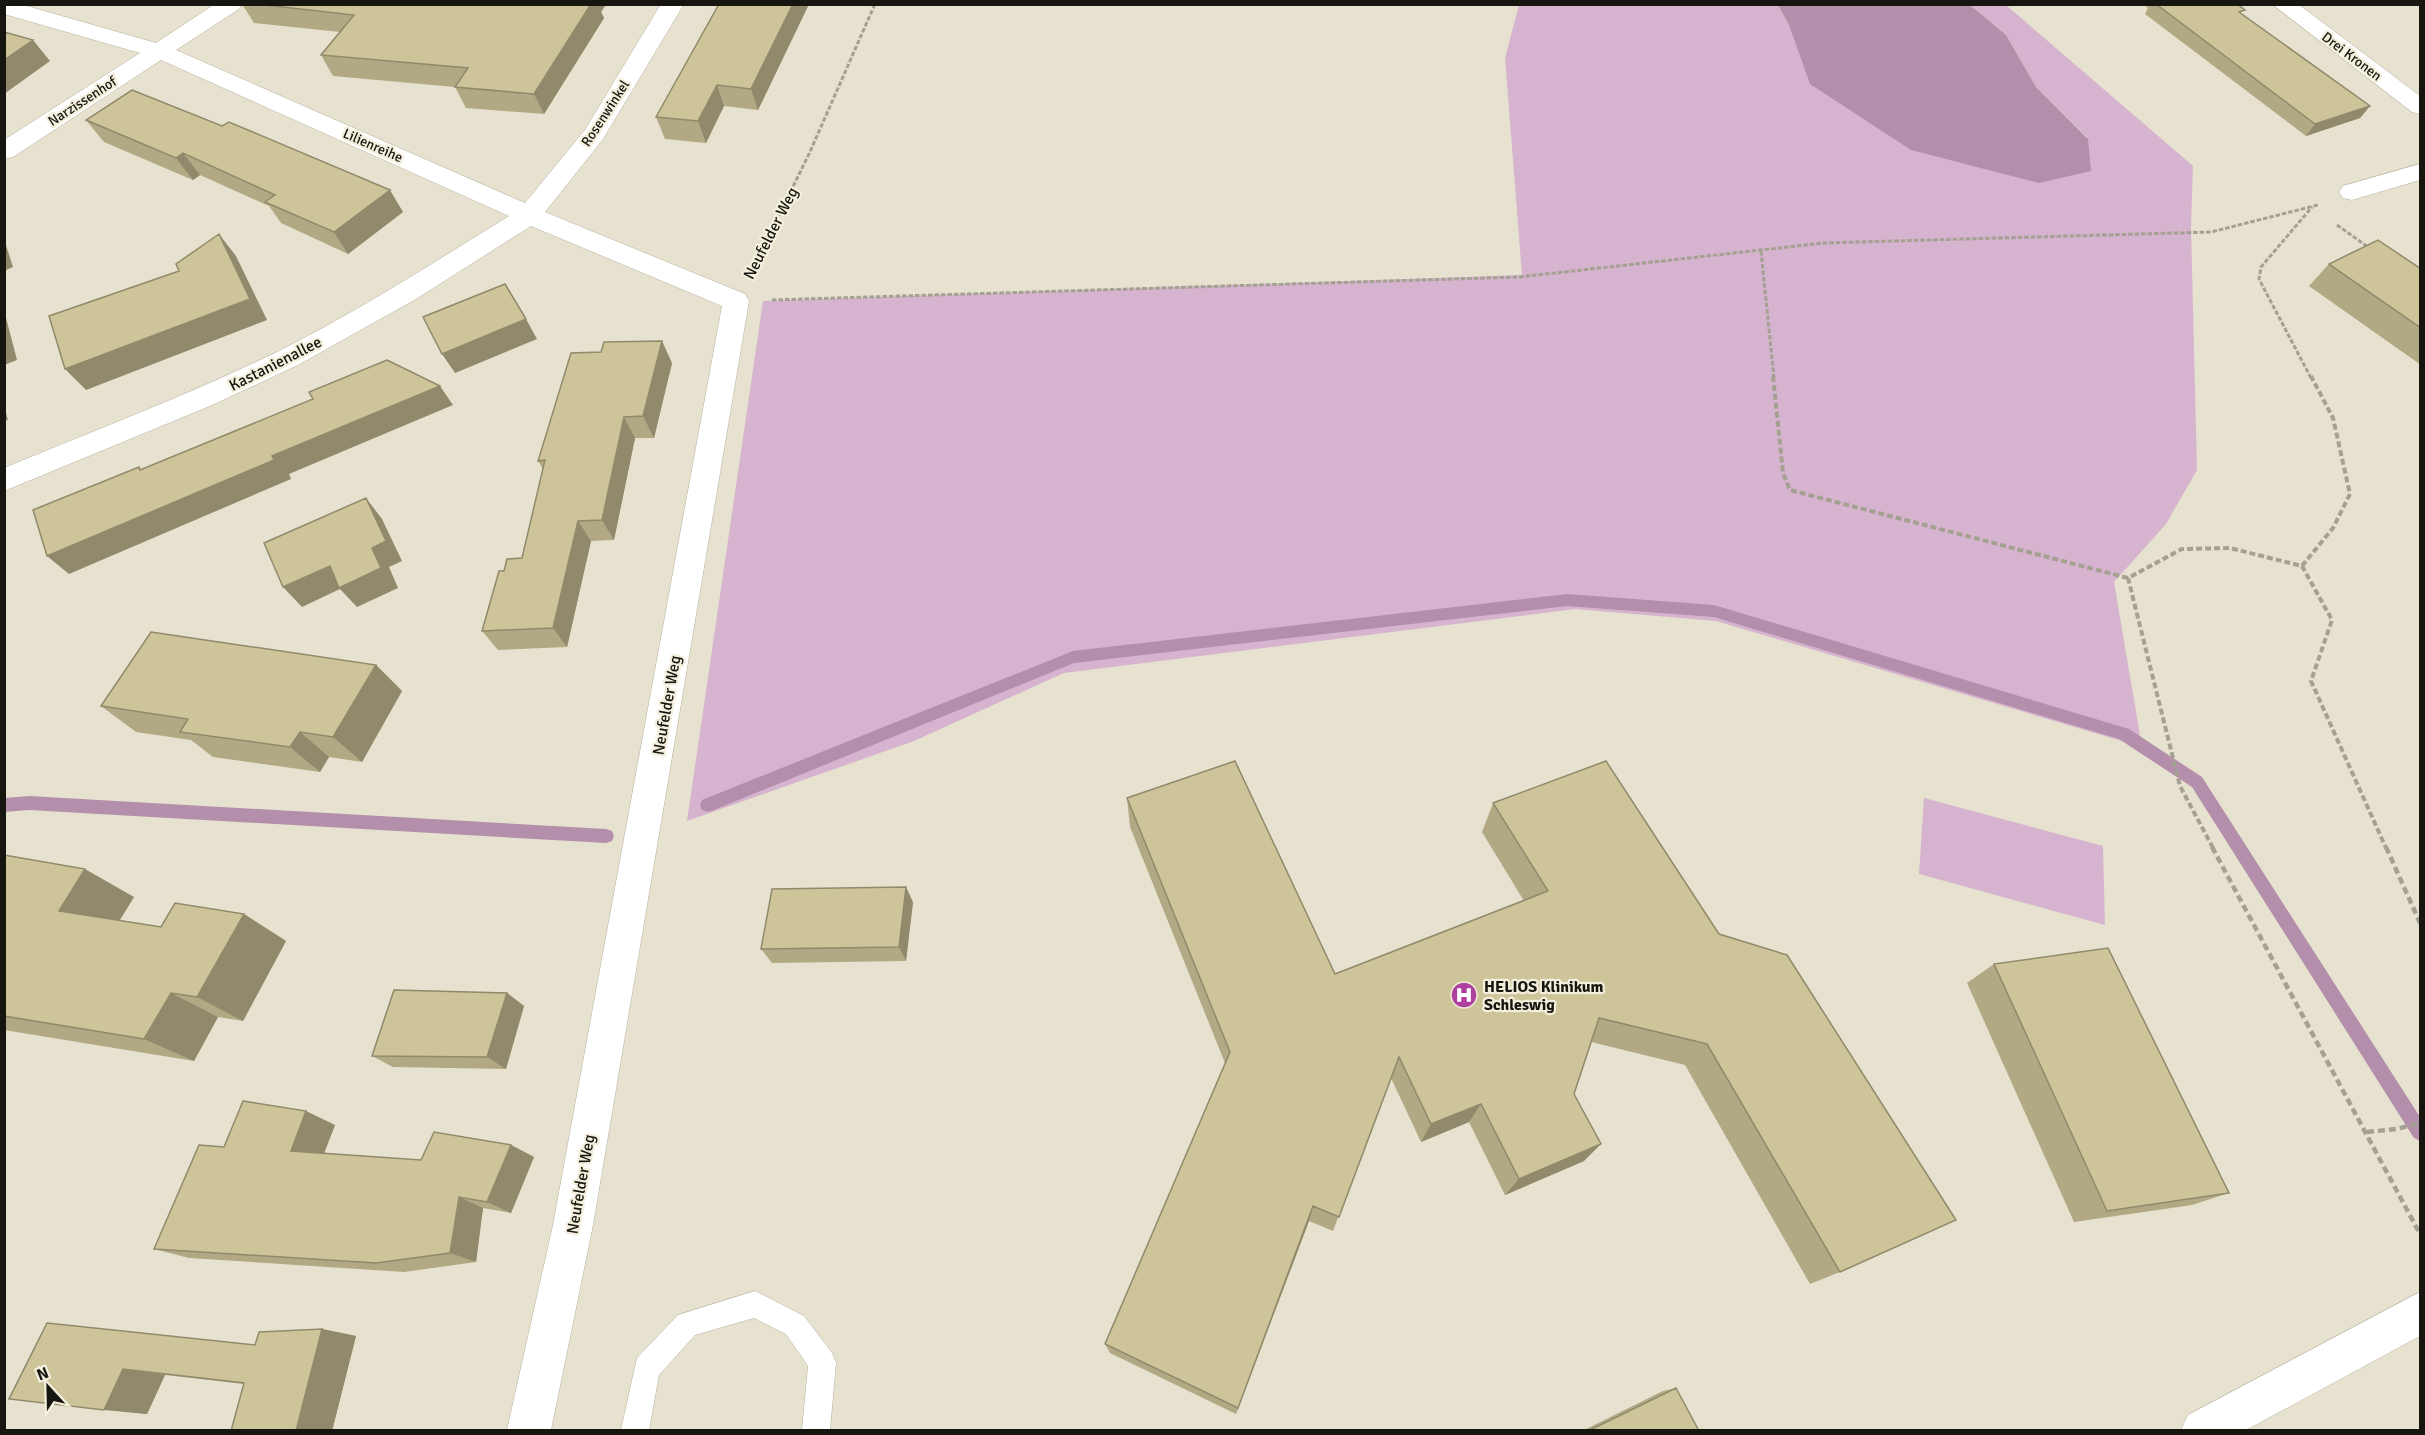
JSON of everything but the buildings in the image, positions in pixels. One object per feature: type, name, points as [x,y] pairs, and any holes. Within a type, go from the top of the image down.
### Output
[{"type":"street","name":"Narzissenhof","points":[[4,151],[231,4]]},
{"type":"street","name":"Rosenwinkel","points":[[529,215],[594,134],[673,4]]},
{"type":"street","name":"Drei Kronen","points":[[2283,4],[2421,107]]},
{"type":"street","name":"Lilienreihe","points":[[4,7],[160,51],[529,215],[735,301]]},
{"type":"street","points":[[2352,192],[2421,172]]},
{"type":"street","name":"Kastanienallee","points":[[4,480],[200,399],[288,358],[407,292],[529,215]]},
{"type":"street","name":"Neufelder Weg","points":[[529,1431],[573,1225],[735,301]]},
{"type":"street","points":[[2203,1431],[2421,1313]]},
{"type":"lane","points":[[635,1431],[647,1368],[687,1324],[755,1304],[795,1326],[822,1363],[816,1431]]},
{"type":"path","name":"Neufelder Weg","points":[[735,301],[808,154],[875,4]]},
{"type":"path","points":[[735,301],[1519,277],[1824,243],[2211,232],[2313,207]]},
{"type":"path","points":[[2313,207],[2321,213]]},
{"type":"path","points":[[2302,566],[2333,528],[2350,494],[2333,418],[2259,279],[2261,267],[2313,207]]},
{"type":"path","points":[[2336,225],[2372,250]]},
{"type":"path","points":[[1761,251],[1783,473],[1790,490],[2128,578],[2182,549],[2230,548],[2302,566],[2331,620],[2310,681],[2421,923]]},
{"type":"path","points":[[2128,578],[2180,786],[2421,1234]]},
{"type":"path","points":[[2367,1132],[2396,1129],[2421,1123]]},
{"type":"shaded area","points":[[1519,5],[1778,5],[1789,25],[2088,138],[2036,87],[2006,35],[1970,5],[2006,5],[2193,166],[2191,227],[2197,470],[2166,524],[2114,582],[2142,747],[1716,621],[1575,609],[1064,673],[914,741],[687,821],[763,301],[1522,275],[1505,58]]},
{"type":"shaded area","points":[[1778,5],[1970,5],[2006,35],[2036,87],[2088,139],[2091,171],[2039,183],[1911,150],[1810,84],[1789,25]]},
{"type":"shaded area","points":[[1924,798],[2103,846],[2105,925],[1919,874]]},
{"type":"waterway","points":[[708,805],[1073,657],[1567,600],[1714,611],[2124,734],[2197,782],[2420,1132]]},
{"type":"waterway","points":[[4,805],[29,803],[606,836]]},
{"type":"place","name":"HELIOS Klinikum Schleswig","points":[[1464,995]]}]
